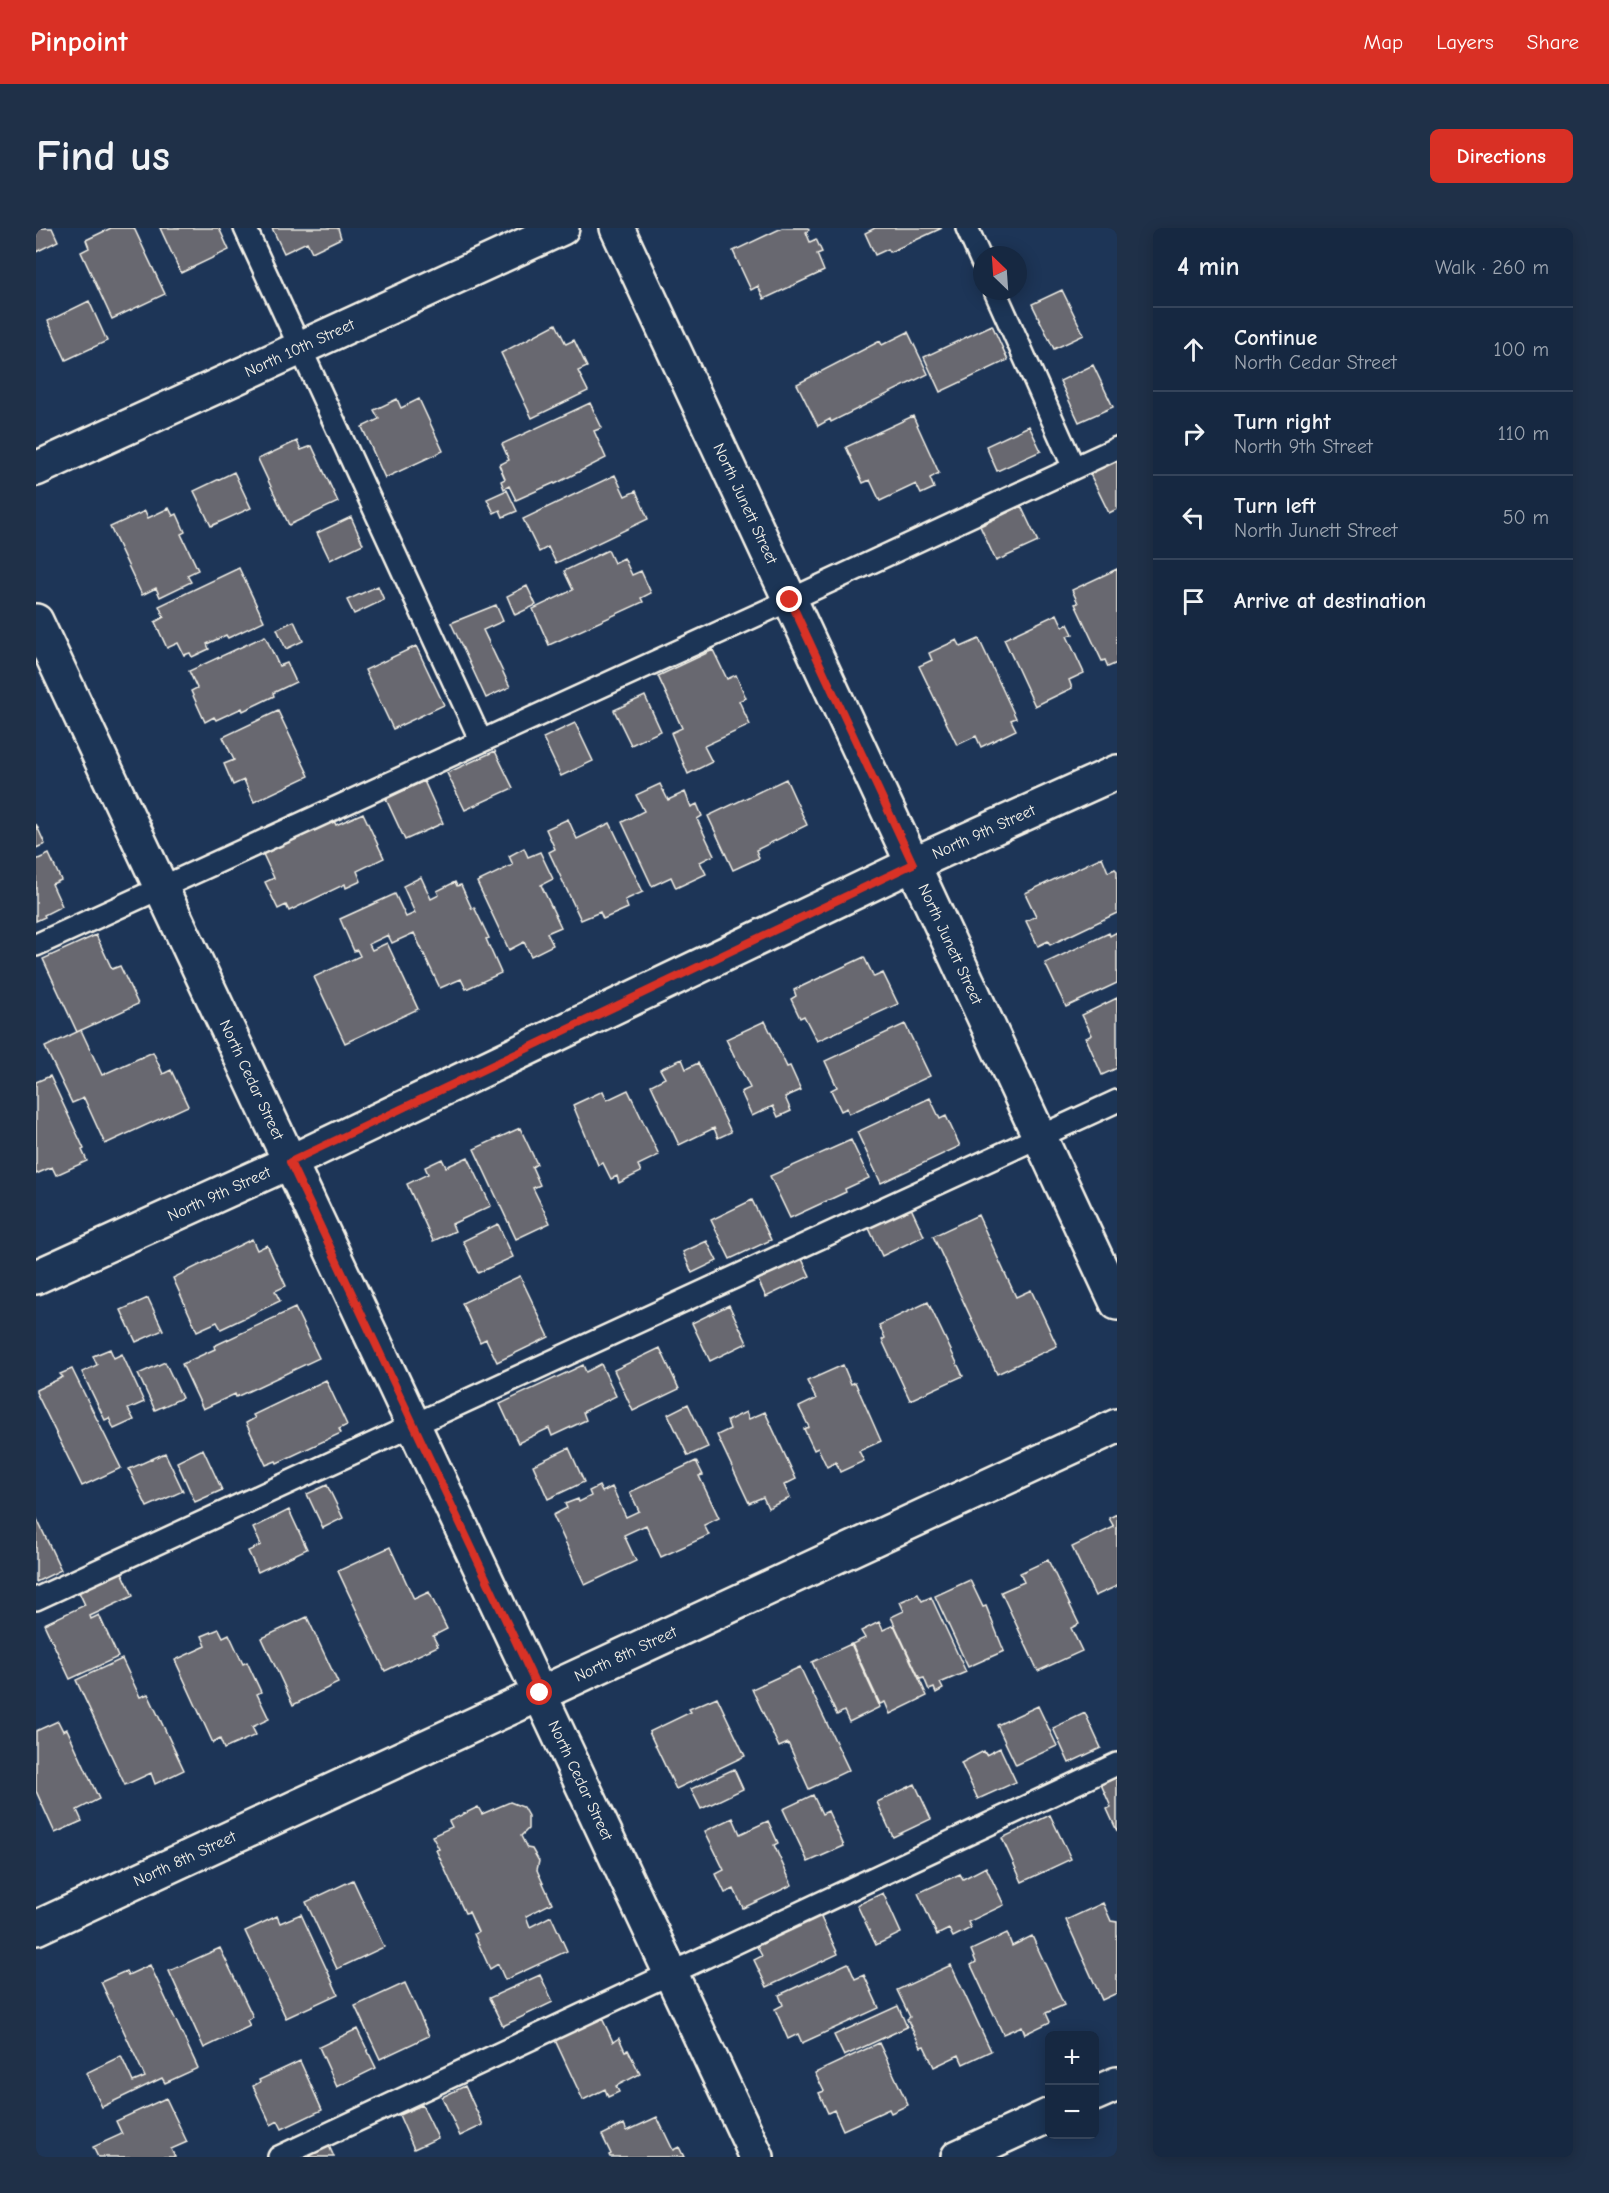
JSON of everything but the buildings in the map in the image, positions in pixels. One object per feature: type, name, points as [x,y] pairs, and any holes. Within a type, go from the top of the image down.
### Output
[{"type":"street","name":"North 10th Street","points":[[36,469],[562,228]]},
{"type":"street","name":"North Junett Street","points":[[617,228],[1117,1303]]},
{"type":"street","name":"North Cedar Street","points":[[36,621],[758,2157]]},
{"type":"street","name":"North 9th Street","points":[[36,1277],[290,1162],[913,864],[1117,772]]},
{"type":"street","name":"North 8th Street","points":[[36,1928],[1117,1425]]},
{"type":"street","points":[[1099,2092],[1117,2084]]},
{"type":"street","points":[[958,2157],[1045,2117]]},
{"type":"lane","points":[[245,228],[481,741]]},
{"type":"lane","points":[[967,228],[975,246]]},
{"type":"lane","points":[[999,300],[1074,468]]},
{"type":"lane","points":[[36,945],[1117,448]]},
{"type":"lane","points":[[36,1599],[1117,1101]]},
{"type":"lane","points":[[279,2157],[1117,1764]]},
{"type":"route","points":[[540,1693],[290,1162],[913,864],[790,600]]}]
